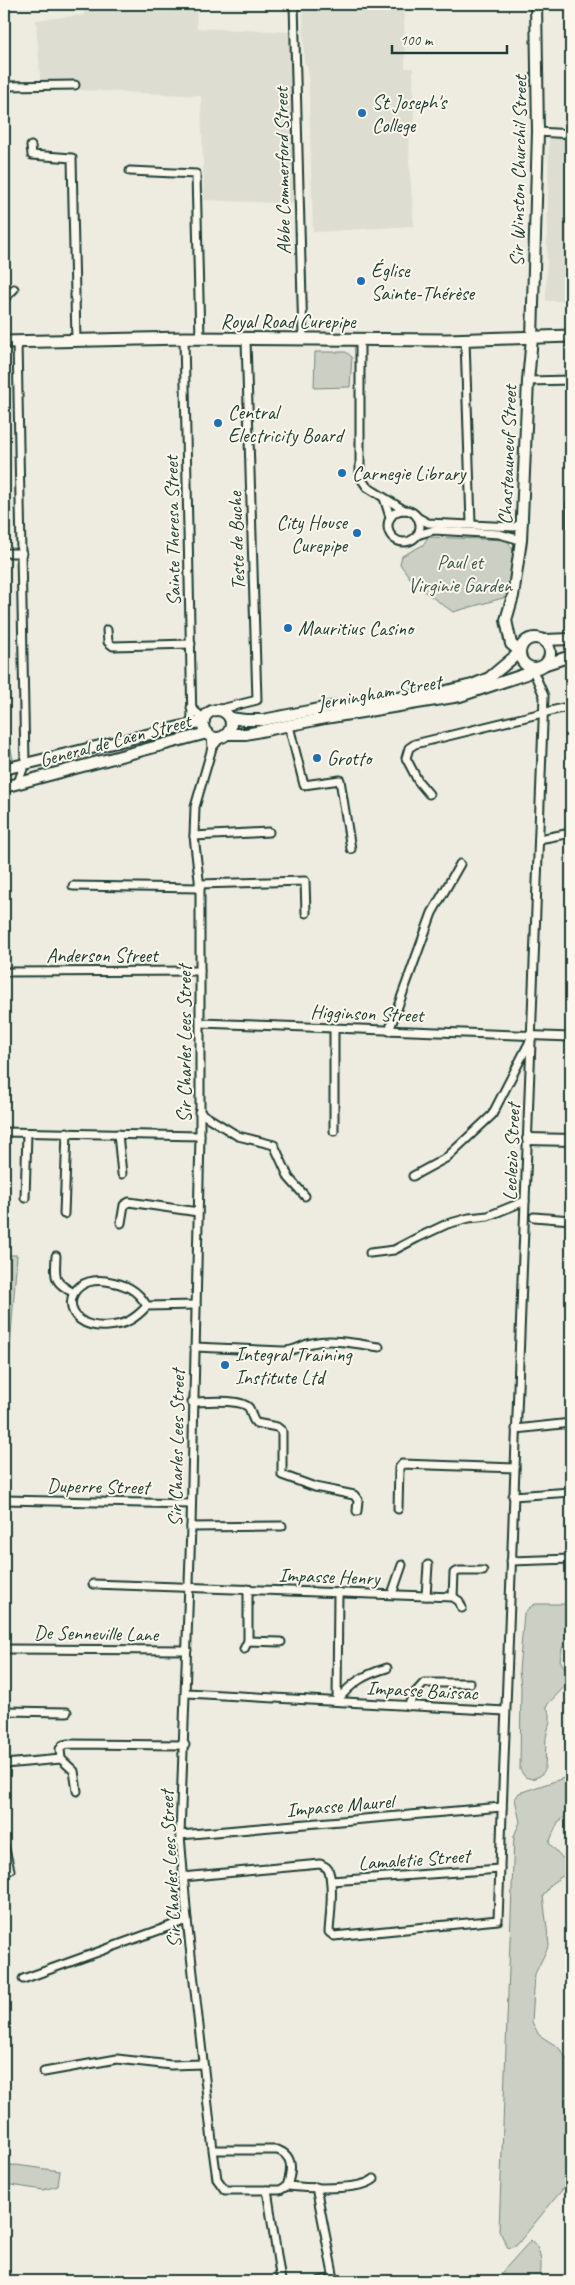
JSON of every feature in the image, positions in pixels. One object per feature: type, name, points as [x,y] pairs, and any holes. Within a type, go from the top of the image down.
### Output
[{"type":"main road","name":"Royal Road Curepipe","points":[[4,342],[184,338],[246,340],[302,338],[465,340],[571,336]]},
{"type":"street","name":"Abbe Commerford Street","points":[[294,4],[302,338]]},
{"type":"street","name":"Sir Winston Churchil Street","points":[[532,338],[538,132],[536,4]]},
{"type":"street","points":[[4,86],[74,86]]},
{"type":"street","points":[[538,132],[571,134]]},
{"type":"street","points":[[31,146],[32,155],[72,158],[76,341]]},
{"type":"street","points":[[130,171],[196,174],[200,339]]},
{"type":"street","points":[[4,299],[14,289]]},
{"type":"street","name":"Sainte Theresa Street","points":[[184,338],[192,722]]},
{"type":"street","name":"Chasteauneuf Street","points":[[508,632],[506,620],[513,596],[523,523],[528,381],[532,338]]},
{"type":"street","name":"Teste de Buche","points":[[217,710],[257,700],[246,340]]},
{"type":"street","points":[[360,340],[360,477],[367,487],[428,523],[514,527],[523,523]]},
{"type":"street","points":[[465,340],[471,524]]},
{"type":"street","points":[[17,342],[25,763],[18,783]]},
{"type":"street","points":[[528,381],[571,380]]},
{"type":"street","points":[[384,497],[390,517],[389,532],[396,540],[405,542],[417,535],[434,530],[498,534],[521,540]]},
{"type":"street","points":[[571,504],[571,527]]},
{"type":"street","points":[[390,517],[399,510],[404,510]]},
{"type":"street","points":[[417,517],[420,526],[417,535]]},
{"type":"street","points":[[4,553],[22,553]]},
{"type":"street","points":[[107,630],[108,642],[113,646],[191,644]]},
{"type":"street","points":[[508,632],[517,641],[524,642],[536,637],[544,640],[571,639]]},
{"type":"street","points":[[508,632],[511,644],[520,652],[523,662],[532,668],[571,656]]},
{"type":"street","points":[[520,652],[521,647],[527,640]]},
{"type":"street","points":[[544,640],[551,651],[546,664]]},
{"type":"street","name":"Jerningham Street","points":[[230,718],[262,720],[324,708],[442,692],[472,685],[490,678],[520,652]]},
{"type":"street","name":"Jerningham Street","points":[[217,735],[246,734],[325,718],[466,695],[526,674],[532,668]]},
{"type":"street","name":"Leclezio Street","points":[[331,1881],[329,1932],[334,1936],[498,1920],[544,713],[544,696],[532,668]]},
{"type":"street","points":[[429,794],[418,781],[406,758],[409,748],[415,744],[571,706]]},
{"type":"street","points":[[191,708],[217,735],[232,724],[230,718],[222,710],[208,713],[204,720]]},
{"type":"street","name":"General de Caen Street","points":[[4,769],[126,741],[204,720]]},
{"type":"street","points":[[290,726],[304,785],[340,780],[351,848]]},
{"type":"street","name":"General de Caen Street","points":[[4,787],[217,735]]},
{"type":"street","name":"Sir Charles Lees Street","points":[[217,735],[196,798],[194,836],[199,886],[201,1023],[187,1693],[185,1745],[180,1790],[180,1835],[187,1920],[217,2179],[225,2190],[280,2190],[287,2186],[363,2185],[374,2178]]},
{"type":"street","points":[[194,836],[269,832]]},
{"type":"street","points":[[539,839],[571,832]]},
{"type":"street","points":[[389,1031],[432,913],[460,864]]},
{"type":"street","points":[[73,886],[199,886],[305,881],[306,913]]},
{"type":"street","name":"Anderson Street","points":[[4,972],[200,971]]},
{"type":"street","name":"Higginson Street","points":[[201,1023],[571,1037]]},
{"type":"street","points":[[334,1028],[334,1131]]},
{"type":"street","points":[[413,1176],[446,1158],[492,1115],[532,1036]]},
{"type":"street","points":[[200,1112],[238,1136],[274,1145],[278,1149],[286,1172],[305,1196]]},
{"type":"street","points":[[4,1132],[200,1136]]},
{"type":"street","points":[[64,1214],[67,1132]]},
{"type":"street","points":[[25,1198],[27,1133]]},
{"type":"street","points":[[118,1134],[122,1174]]},
{"type":"street","points":[[528,1138],[571,1140]]},
{"type":"street","points":[[370,1253],[394,1250],[440,1227],[469,1218],[488,1216],[525,1201]]},
{"type":"street","points":[[121,1223],[124,1205],[129,1202],[198,1212]]},
{"type":"street","points":[[534,1218],[571,1220]]},
{"type":"street","points":[[56,1256],[57,1282],[74,1293]]},
{"type":"street","points":[[147,1306],[134,1290],[117,1283],[99,1280],[87,1282],[74,1293],[71,1302],[73,1311],[79,1320],[92,1326],[120,1325],[139,1315],[147,1306],[196,1305]]},
{"type":"street","points":[[195,1347],[294,1351],[312,1343],[324,1342],[379,1347]]},
{"type":"street","points":[[192,1402],[238,1402],[245,1404],[250,1409],[256,1423],[277,1426],[282,1431],[282,1475],[315,1487],[354,1495],[358,1500],[357,1511]]},
{"type":"street","points":[[516,1429],[571,1423]]},
{"type":"street","points":[[398,1509],[399,1468],[402,1464],[515,1468]]},
{"type":"street","points":[[513,1496],[571,1492]]},
{"type":"street","name":"Duperre Street","points":[[4,1500],[191,1504]]},
{"type":"street","points":[[191,1527],[282,1526]]},
{"type":"street","points":[[511,1561],[571,1560]]},
{"type":"street","points":[[392,1594],[402,1565]]},
{"type":"street","points":[[426,1596],[428,1565]]},
{"type":"street","points":[[462,1608],[459,1600],[453,1597],[454,1573],[459,1571],[483,1572]]},
{"type":"street","name":"Impasse Henry","points":[[93,1584],[453,1597]]},
{"type":"street","points":[[244,1649],[248,1641],[248,1589]]},
{"type":"street","name":"Impasse Baissac","points":[[337,1701],[338,1592]]},
{"type":"street","points":[[248,1641],[281,1642]]},
{"type":"street","name":"De Senneville Lane","points":[[4,1649],[188,1650]]},
{"type":"street","points":[[337,1701],[345,1691],[367,1674],[387,1668]]},
{"type":"street","points":[[408,1706],[414,1694],[424,1683],[470,1683]]},
{"type":"street","name":"Impasse Baissac","points":[[187,1693],[506,1711]]},
{"type":"street","points":[[4,1711],[67,1712]]},
{"type":"street","points":[[77,1791],[74,1772],[61,1759],[60,1749],[63,1745],[185,1745]]},
{"type":"street","points":[[4,1764],[61,1759]]},
{"type":"street","name":"Impasse Maurel","points":[[180,1835],[502,1807]]},
{"type":"street","points":[[4,1845],[10,1870]]},
{"type":"street","points":[[183,1878],[320,1864],[329,1870],[331,1881]]},
{"type":"street","name":"Lamaletie Street","points":[[331,1881],[500,1869]]},
{"type":"street","points":[[23,1979],[187,1920]]},
{"type":"street","points":[[44,2072],[117,2059],[171,2065],[203,2064]]},
{"type":"street","points":[[213,2150],[277,2150],[284,2152],[289,2156],[290,2160],[290,2178],[287,2186]]},
{"type":"street","points":[[316,2187],[334,2279],[320,2281]]},
{"type":"street","points":[[267,2190],[281,2281]]},
{"type":"shaded area","points":[[85,4],[196,4],[197,28],[293,32],[299,204],[204,200],[201,96],[41,88],[36,20],[84,15]]},
{"type":"shaded area","name":"St Joseph's College","points":[[404,4],[405,68],[413,68],[414,123],[410,133],[409,161],[414,226],[313,232],[308,67],[304,62],[303,6]]},
{"type":"shaded area","points":[[549,139],[571,139],[571,301],[546,301]]},
{"type":"green space","points":[[315,352],[346,352],[352,357],[350,387],[314,388]]},
{"type":"green space","name":"Paul et Virginie Garden","points":[[428,537],[507,540],[514,552],[510,596],[453,612],[415,585],[400,564],[402,556],[423,545]]},
{"type":"green space","points":[[4,718],[13,759],[4,762]]},
{"type":"green space","points":[[4,1255],[17,1255],[9,1362],[4,1361]]},
{"type":"green space","points":[[535,1604],[571,1604],[571,1630],[563,1644],[560,1660],[564,1667],[571,1669],[571,1680],[546,1706],[550,1714],[550,1722],[546,1737],[545,1770],[540,1776],[532,1779],[525,1777],[520,1770],[521,1686],[519,1671],[524,1613]]},
{"type":"green space","points":[[570,1776],[571,1813],[558,1822],[549,1843],[569,1865],[569,1872],[552,1883],[543,1896],[549,1945],[535,1974],[532,2022],[539,2035],[558,2047],[571,2064],[571,2179],[516,2246],[508,2248],[499,2230],[514,1836],[520,1822],[515,1799],[519,1793]]},
{"type":"green space","points":[[16,2165],[60,2171],[58,2186],[43,2190],[11,2185],[4,2187],[4,2166]]},
{"type":"green space","points":[[531,2240],[540,2254],[540,2281],[494,2281]]},
{"type":"place","name":"St Joseph's College","points":[[362,113]]},
{"type":"place","name":"Église Sainte-Thérèse","points":[[361,281]]},
{"type":"place","name":"Central Electricity Board","points":[[218,423]]},
{"type":"place","name":"Carnegie Library","points":[[342,473]]},
{"type":"place","name":"City House Curepipe","points":[[357,533]]},
{"type":"place","name":"Mauritius Casino","points":[[288,628]]},
{"type":"place","name":"Grotto","points":[[317,758]]},
{"type":"place","name":"Integral Training Institute Ltd","points":[[225,1365]]}]
